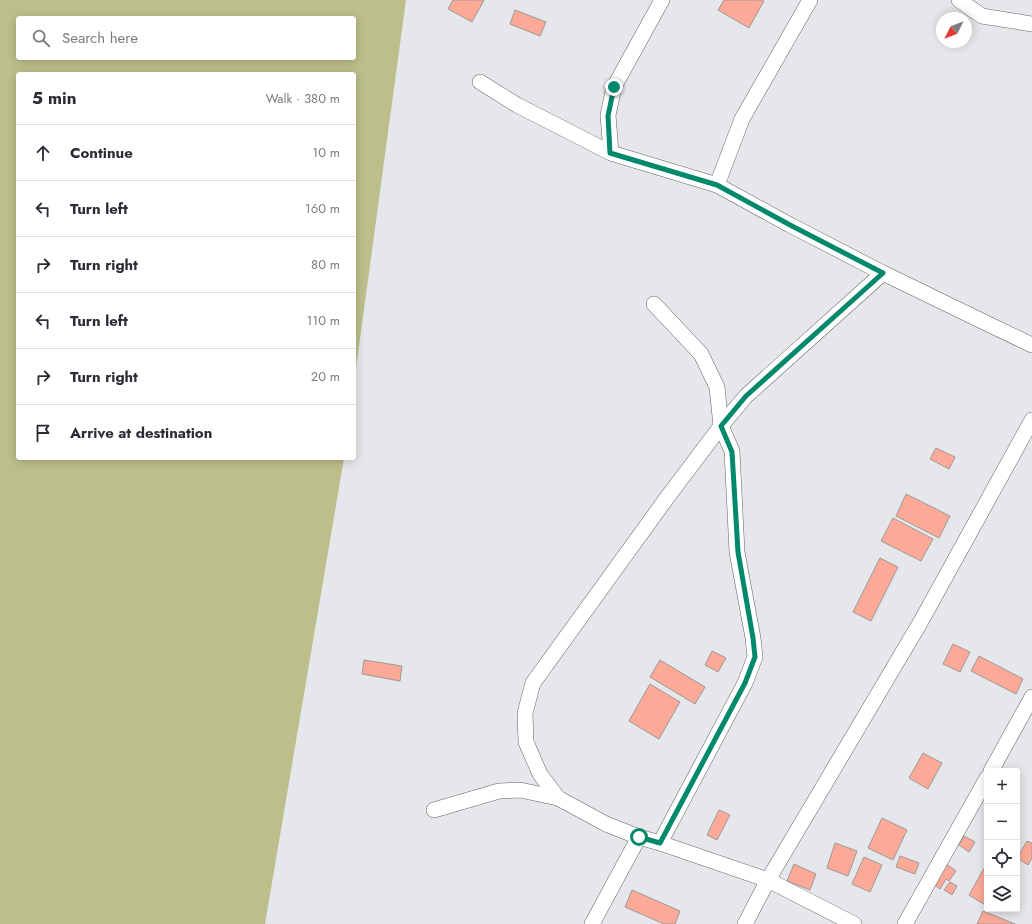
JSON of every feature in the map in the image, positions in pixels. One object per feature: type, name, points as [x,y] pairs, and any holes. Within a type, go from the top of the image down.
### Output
[{"type":"street","points":[[610,153],[608,116],[614,87],[662,0]]},
{"type":"street","points":[[717,185],[742,119],[810,0]]},
{"type":"street","points":[[959,0],[982,16],[1032,24]]},
{"type":"street","points":[[480,82],[517,105],[610,153],[717,185],[883,273],[1032,345]]},
{"type":"street","points":[[558,798],[540,774],[526,742],[525,712],[534,683],[666,499],[721,426],[746,396],[883,273]]},
{"type":"street","points":[[654,304],[701,354],[717,387],[721,426],[732,452],[738,552],[755,657],[745,683],[660,843]]},
{"type":"street","points":[[745,924],[768,880],[920,623],[1032,420]]},
{"type":"street","points":[[993,768],[1032,697]]},
{"type":"street","points":[[905,924],[984,783]]},
{"type":"street","points":[[434,810],[499,791],[520,790],[558,798],[606,824],[639,837],[768,880],[854,924]]},
{"type":"street","points":[[592,924],[639,837]]},
{"type":"green space","points":[[0,0],[406,0],[356,368],[356,72],[16,72],[16,460],[344,460],[265,924],[0,924]]},
{"type":"building","points":[[453,0],[484,0],[472,22],[448,9]]},
{"type":"building","points":[[724,0],[764,1],[749,28],[718,10]]},
{"type":"building","points":[[515,10],[546,22],[540,36],[510,24]]},
{"type":"building","points":[[936,448],[955,457],[949,469],[930,459]]},
{"type":"building","points":[[906,494],[950,516],[939,538],[896,516]]},
{"type":"building","points":[[893,518],[933,539],[921,561],[881,541]]},
{"type":"building","points":[[880,558],[898,567],[871,621],[853,612]]},
{"type":"building","points":[[953,644],[970,652],[960,672],[943,664]]},
{"type":"building","points":[[712,651],[726,658],[718,672],[705,665]]},
{"type":"building","points":[[979,656],[1023,679],[1016,694],[971,671]]},
{"type":"building","points":[[364,660],[402,666],[400,681],[362,674]]},
{"type":"building","points":[[660,660],[705,687],[695,704],[650,677]]},
{"type":"building","points":[[650,684],[680,702],[659,739],[629,721]]},
{"type":"building","points":[[923,753],[942,763],[928,789],[909,778]]},
{"type":"building","points":[[719,810],[730,815],[717,840],[707,835]]},
{"type":"building","points":[[882,818],[907,830],[893,860],[868,848]]},
{"type":"building","points":[[964,836],[975,842],[969,852],[959,845]]},
{"type":"building","points":[[1027,841],[1032,843],[1032,858],[1028,865],[1020,860],[1020,853]]},
{"type":"building","points":[[835,843],[857,851],[848,876],[827,868]]},
{"type":"building","points":[[900,856],[919,863],[915,874],[896,867]]},
{"type":"building","points":[[864,857],[882,865],[870,892],[852,884]]},
{"type":"building","points":[[945,863],[956,871],[949,881],[946,879],[940,889],[932,883]]},
{"type":"building","points":[[794,864],[816,874],[810,890],[787,881]]},
{"type":"building","points":[[984,868],[984,904],[969,895]]},
{"type":"building","points":[[950,882],[957,886],[952,895],[944,890]]},
{"type":"building","points":[[632,890],[680,911],[675,924],[664,924],[625,907]]},
{"type":"building","points":[[983,911],[1015,924],[977,924]]},
{"type":"route","points":[[614,87],[608,116],[610,153],[717,185],[883,273],[746,396],[721,426],[732,452],[738,552],[755,657],[745,683],[660,843],[639,837]]}]
